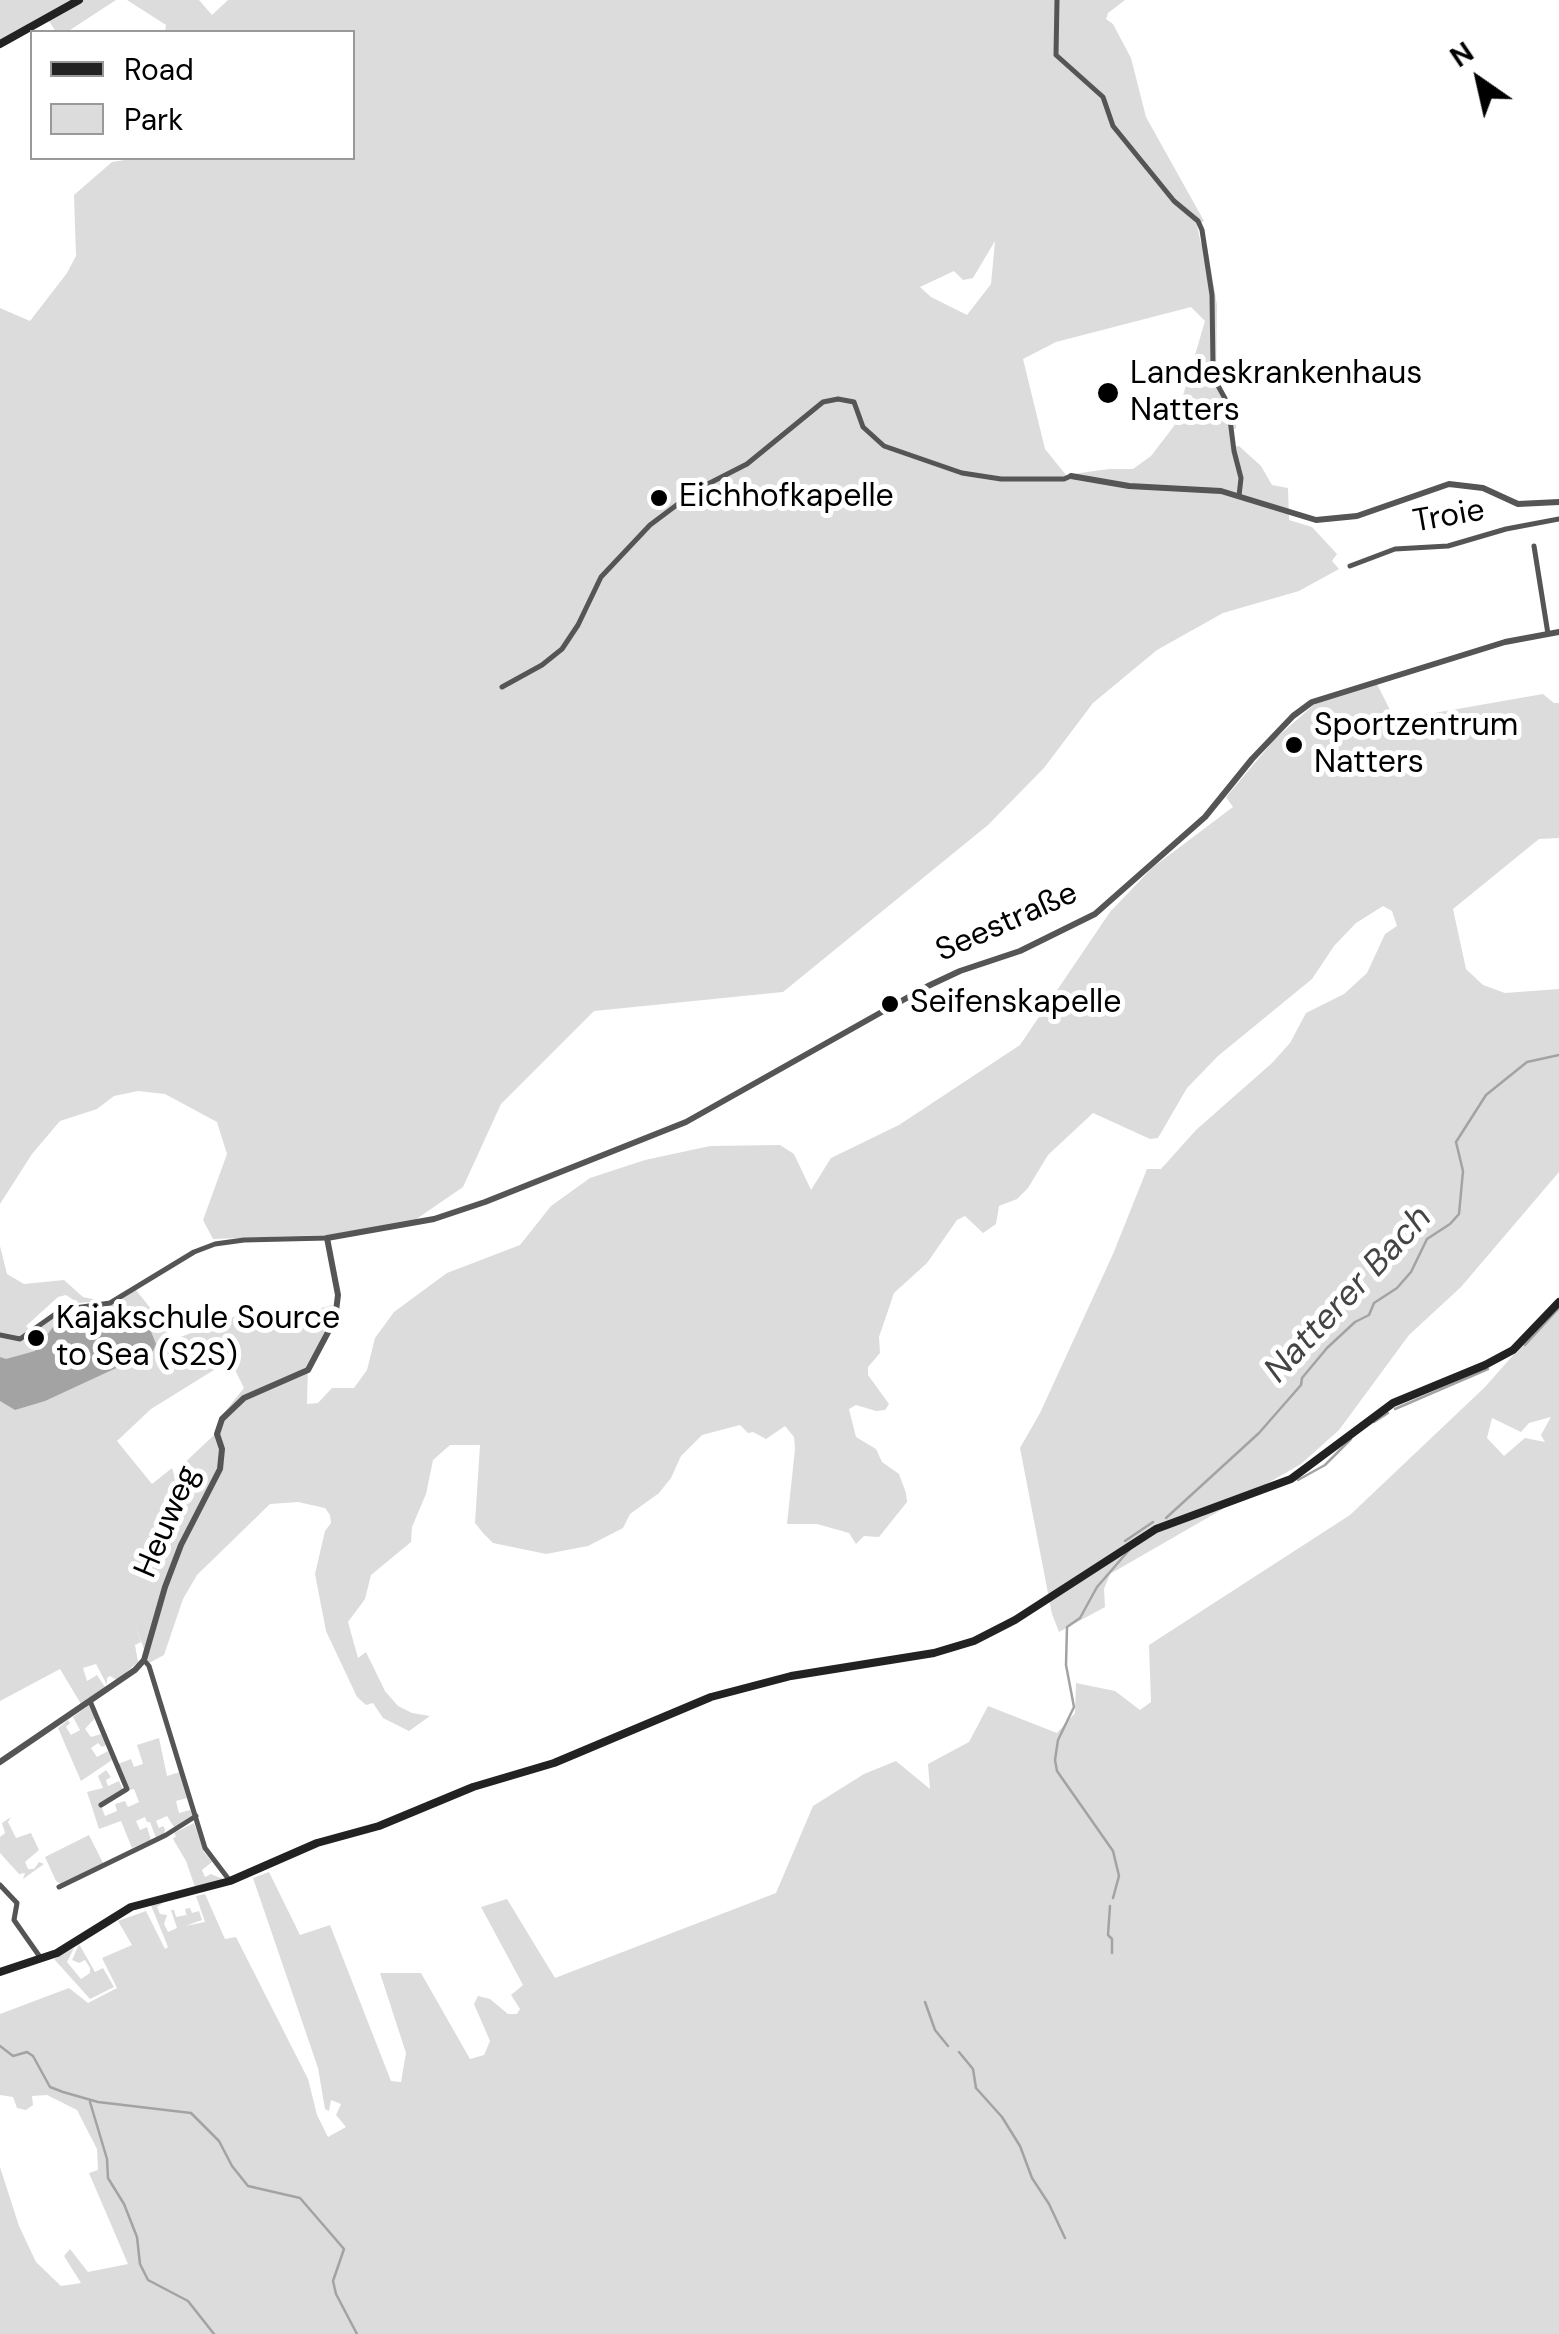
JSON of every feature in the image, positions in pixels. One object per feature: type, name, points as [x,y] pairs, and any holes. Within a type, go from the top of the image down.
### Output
[{"type":"main road","points":[[0,44],[79,0]]},
{"type":"main road","points":[[0,1972],[65,1949],[131,1907],[230,1881],[317,1843],[379,1826],[473,1787],[576,1756],[711,1697],[790,1676],[934,1653],[974,1641],[1015,1620],[1156,1529],[1291,1479],[1382,1410],[1512,1350],[1559,1302]]},
{"type":"street","points":[[1057,0],[1058,58],[1103,97],[1113,126],[1202,230],[1212,294],[1213,366],[1216,382],[1228,404],[1241,478],[1238,496]]},
{"type":"street","points":[[502,688],[562,648],[601,577],[650,525],[698,489],[747,464],[823,402],[838,399],[854,402],[863,427],[884,446],[962,473],[1000,479],[1071,476],[1129,486],[1213,490],[1304,518],[1332,520],[1365,514],[1436,486],[1476,486],[1514,503],[1559,502]]},
{"type":"street","name":"Troie","points":[[1350,566],[1395,549],[1448,546],[1506,529],[1559,520]]},
{"type":"street","points":[[1534,546],[1548,634]]},
{"type":"street","name":"Seestraße","points":[[327,1238],[434,1219],[686,1122],[928,986],[1020,951],[1095,914],[1205,818],[1252,758],[1312,702],[1505,642],[1559,632]]},
{"type":"street","points":[[0,1335],[20,1339],[60,1310],[102,1306],[214,1244],[327,1238]]},
{"type":"street","name":"Heuweg","points":[[144,1660],[181,1544],[220,1469],[222,1449],[217,1434],[222,1419],[244,1398],[308,1370],[335,1318],[338,1295],[327,1238]]},
{"type":"street","points":[[0,1762],[144,1660],[150,1666],[205,1848],[230,1881]]},
{"type":"street","points":[[90,1701],[127,1789],[100,1805]]},
{"type":"street","points":[[59,1887],[166,1836],[196,1816]]},
{"type":"street","points":[[0,1885],[17,1903],[15,1921],[42,1960]]},
{"type":"green space","points":[[0,0],[116,0],[70,30],[55,30],[49,21],[0,40]]},
{"type":"green space","points":[[127,0],[199,0],[212,15],[228,0],[1125,0],[1106,19],[1113,24],[1131,58],[1146,117],[1204,221],[1197,225],[1201,244],[1207,246],[1217,305],[1216,384],[1229,403],[1236,406],[1232,447],[1239,446],[1261,466],[1272,485],[1288,488],[1289,520],[1312,527],[1337,554],[1332,561],[1339,569],[1299,591],[1223,613],[1157,650],[1093,703],[1044,768],[988,825],[783,992],[594,1011],[501,1104],[463,1187],[412,1222],[327,1235],[213,1239],[203,1220],[227,1154],[217,1122],[165,1094],[138,1091],[114,1096],[97,1109],[60,1121],[32,1154],[0,1204],[0,308],[30,321],[67,273],[76,256],[74,195],[112,162],[355,160],[355,30],[165,30],[166,25]],"holes":[[[995,241],[991,284],[967,315],[920,287],[954,271],[963,280],[973,278]],[[1191,307],[1205,321],[1174,426],[1151,456],[1133,469],[1066,475],[1045,449],[1023,359],[1056,342]]]},
{"type":"green space","points":[[1377,684],[1392,714],[1417,716],[1543,694],[1559,703],[1559,838],[1539,839],[1453,909],[1466,969],[1483,985],[1505,993],[1559,989],[1559,1172],[1461,1287],[1409,1335],[1339,1430],[1301,1464],[1110,1574],[1104,1589],[1105,1607],[1059,1632],[1052,1614],[1020,1448],[1113,1254],[1147,1169],[1161,1169],[1196,1130],[1272,1063],[1290,1043],[1306,1013],[1344,994],[1367,973],[1385,934],[1397,926],[1392,911],[1383,906],[1356,923],[1334,946],[1312,979],[1218,1056],[1187,1088],[1158,1138],[1150,1139],[1093,1113],[1048,1155],[1017,1199],[999,1206],[996,1224],[983,1233],[965,1216],[957,1220],[927,1263],[894,1293],[879,1337],[880,1353],[868,1367],[868,1375],[889,1404],[885,1410],[856,1405],[849,1409],[856,1437],[876,1449],[882,1462],[899,1474],[906,1493],[907,1502],[879,1537],[864,1536],[856,1544],[849,1533],[817,1524],[787,1524],[795,1449],[794,1437],[785,1426],[766,1439],[748,1433],[740,1425],[702,1435],[681,1456],[659,1493],[630,1514],[623,1528],[588,1546],[546,1554],[493,1543],[483,1533],[475,1523],[480,1445],[450,1445],[433,1460],[411,1542],[371,1575],[365,1599],[348,1622],[358,1658],[366,1652],[385,1691],[398,1706],[430,1716],[409,1731],[383,1718],[373,1703],[366,1705],[357,1697],[326,1631],[315,1574],[330,1515],[325,1508],[298,1502],[270,1504],[197,1575],[183,1599],[164,1655],[149,1663],[134,1622],[141,1642],[135,1645],[138,1662],[117,1680],[107,1678],[107,1685],[96,1664],[83,1668],[87,1681],[97,1675],[105,1687],[81,1704],[60,1669],[0,1701],[0,1246],[7,1274],[24,1284],[64,1280],[83,1297],[101,1301],[78,1303],[66,1295],[58,1297],[26,1326],[31,1331],[28,1337],[52,1316],[72,1308],[101,1309],[136,1290],[175,1339],[236,1316],[274,1321],[332,1305],[332,1316],[308,1366],[307,1404],[318,1403],[332,1388],[354,1388],[367,1370],[375,1338],[394,1312],[447,1273],[520,1245],[551,1206],[590,1178],[645,1160],[710,1146],[780,1145],[794,1154],[811,1190],[831,1158],[899,1125],[1020,1045],[1110,912],[1152,868],[1233,807],[1226,797],[1275,739],[1316,703]],"holes":[[[230,1360],[244,1388],[223,1414],[214,1435],[177,1470],[180,1495],[172,1468],[152,1484],[117,1441],[151,1409]]]},
{"type":"green space","points":[[1559,1303],[1559,2334],[0,2334],[0,2167],[19,2226],[36,2262],[61,2286],[81,2283],[64,2256],[70,2249],[88,2272],[128,2264],[89,2173],[98,2170],[97,2149],[77,2110],[47,2095],[32,2096],[33,2105],[26,2110],[17,2108],[13,2097],[0,2095],[0,2014],[69,1988],[88,2003],[117,1988],[102,1958],[132,1945],[118,1921],[146,1911],[165,1949],[168,1947],[150,1903],[163,1900],[157,1907],[160,1914],[167,1915],[164,1924],[168,1932],[177,1928],[171,1910],[176,1917],[187,1918],[185,1909],[199,1911],[202,1920],[185,1926],[205,1922],[196,1896],[205,1894],[225,1939],[236,1937],[308,2079],[317,2115],[328,2137],[346,2127],[336,2115],[341,2104],[331,2100],[329,2111],[325,2109],[318,2068],[253,1878],[269,1872],[300,1935],[330,1925],[391,2081],[401,2082],[406,2053],[380,1973],[421,1973],[470,2059],[484,2055],[490,2041],[474,2004],[478,1996],[490,1999],[508,2014],[517,2014],[520,2009],[511,1995],[523,1985],[481,1907],[507,1899],[555,1978],[776,1893],[813,1806],[864,1774],[896,1761],[930,1789],[928,1764],[969,1742],[988,1706],[1057,1733],[1075,1713],[1076,1683],[1115,1691],[1140,1710],[1151,1702],[1149,1645],[1350,1515],[1485,1387]],"holes":[[[1551,1417],[1541,1435],[1545,1442],[1525,1438],[1504,1456],[1487,1438],[1492,1418],[1521,1432],[1529,1423]]]},
{"type":"green space","points":[[89,1705],[95,1718],[85,1729],[91,1737],[101,1734],[106,1745],[98,1743],[91,1748],[97,1757],[108,1751],[112,1760],[81,1781],[58,1728],[68,1720],[66,1727],[71,1735],[80,1730],[73,1717]]},
{"type":"green space","points":[[159,1738],[167,1776],[180,1772],[187,1795],[176,1801],[179,1813],[190,1810],[193,1815],[174,1827],[167,1816],[156,1821],[159,1828],[165,1829],[156,1838],[145,1817],[136,1821],[140,1830],[147,1827],[151,1840],[132,1848],[121,1821],[99,1829],[87,1792],[103,1788],[98,1776],[106,1770],[111,1777],[106,1780],[108,1786],[119,1781],[123,1790],[100,1803],[105,1816],[117,1811],[115,1804],[125,1801],[128,1807],[139,1802],[134,1789],[128,1790],[118,1764],[131,1759],[134,1767],[143,1764],[137,1745]]},
{"type":"green space","points":[[11,1817],[8,1822],[16,1838],[31,1833],[39,1850],[25,1862],[28,1869],[34,1869],[39,1862],[44,1864],[23,1879],[25,1873],[19,1874],[0,1853],[0,1837],[5,1833],[2,1823]]},
{"type":"green space","points":[[194,1823],[204,1852],[212,1862],[202,1870],[205,1877],[211,1874],[223,1879],[195,1887],[173,1839],[174,1833]]},
{"type":"green space","points":[[89,1835],[103,1863],[61,1884],[56,1881],[45,1857]]},
{"type":"green space","points":[[79,1944],[95,1972],[103,1968],[114,1987],[90,1999],[54,1959],[74,1948],[67,1962],[81,1979],[90,1973],[90,1968],[85,1960],[72,1960]]},
{"type":"shaded area","points":[[132,1312],[142,1317],[150,1329],[156,1344],[153,1351],[45,1401],[15,1410],[0,1401],[0,1357],[35,1351],[56,1323],[73,1313],[108,1319]]},
{"type":"waterway","name":"Natterer Bach","points":[[1166,1518],[1259,1433],[1327,1348],[1355,1322],[1369,1315],[1374,1303],[1397,1288],[1411,1272],[1427,1239],[1459,1214],[1463,1171],[1456,1142],[1486,1095],[1527,1062],[1559,1055]]},
{"type":"waterway","points":[[1525,1345],[1559,1308]]},
{"type":"waterway","points":[[1395,1409],[1488,1369]]},
{"type":"waterway","points":[[1374,1422],[1388,1413]]},
{"type":"waterway","points":[[1298,1480],[1325,1465],[1351,1439]]},
{"type":"waterway","name":"Natterer Bach","points":[[1125,1541],[1153,1522]]},
{"type":"waterway","name":"Natterer Bach","points":[[1113,1898],[1119,1876],[1113,1851],[1057,1771],[1055,1760],[1058,1740],[1074,1707],[1066,1665],[1067,1627],[1080,1618],[1097,1587],[1130,1549]]},
{"type":"waterway","name":"Natterer Bach","points":[[1110,1906],[1108,1935],[1112,1939],[1112,1953]]},
{"type":"waterway","points":[[925,2002],[935,2030],[948,2046]]},
{"type":"waterway","points":[[0,2046],[13,2056],[27,2052],[33,2056],[50,2087],[63,2092],[98,2102],[191,2113],[219,2141],[248,2186],[300,2198],[344,2249],[333,2281],[357,2334]]},
{"type":"waterway","points":[[959,2052],[973,2069],[976,2088],[1002,2117],[1020,2146],[1032,2178],[1065,2238]]},
{"type":"waterway","points":[[90,2102],[107,2159],[108,2178],[137,2237],[140,2264],[148,2280],[188,2301],[214,2334]]},
{"type":"place","name":"Landeskrankenhaus Natters","points":[[1108,393]]},
{"type":"place","name":"Eichhofkapelle","points":[[659,498]]},
{"type":"place","name":"Sportzentrum Natters","points":[[1294,745]]},
{"type":"place","name":"Seifenskapelle","points":[[890,1004]]},
{"type":"place","name":"Kajakschule Source to Sea (S2S)","points":[[36,1338]]}]
